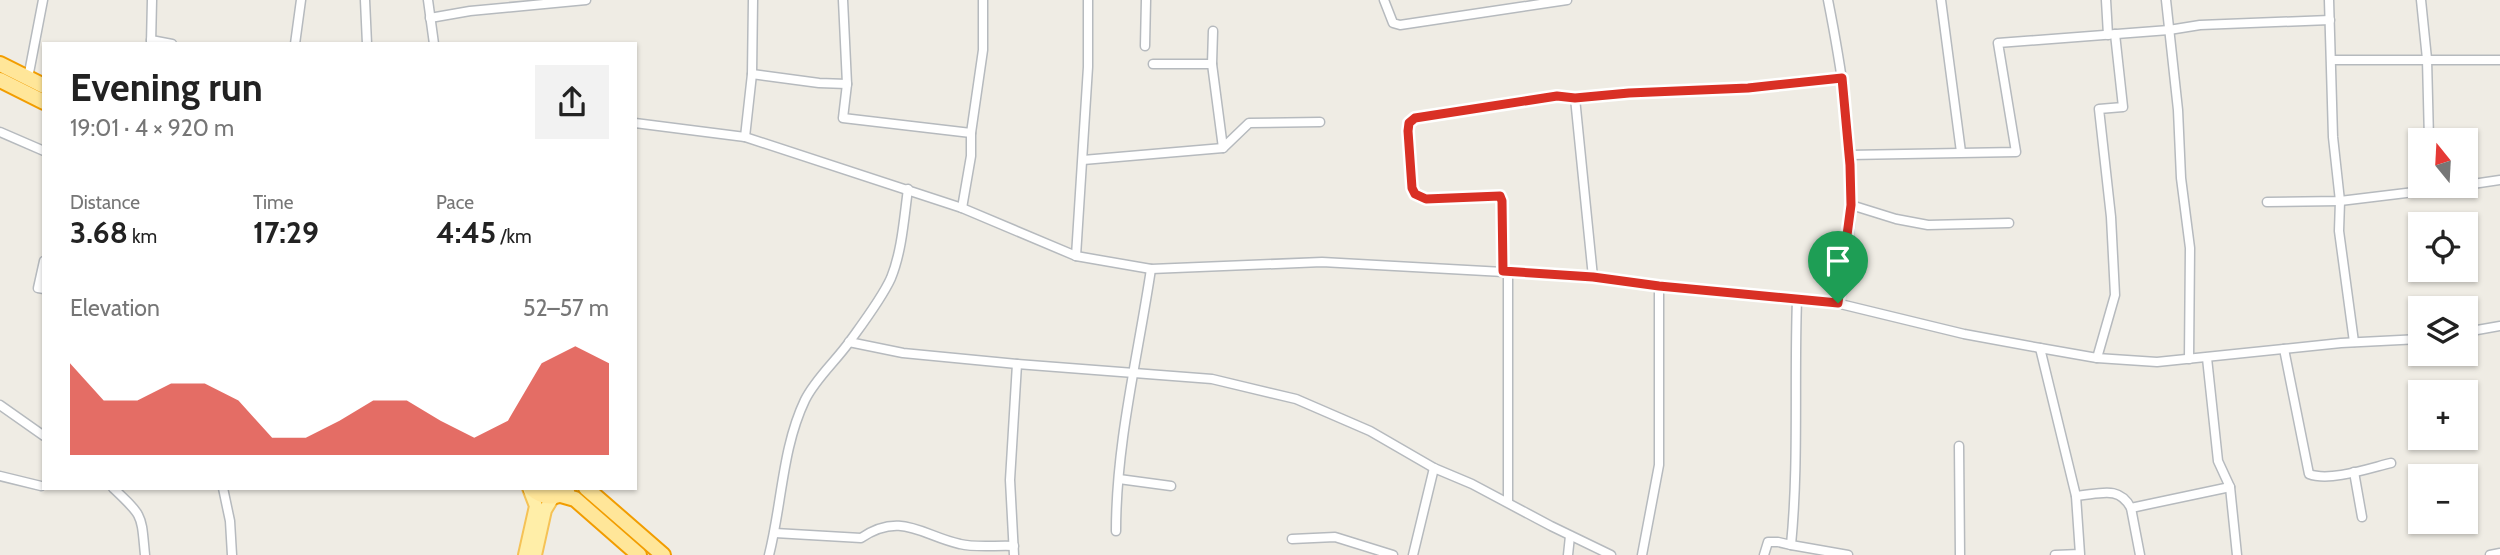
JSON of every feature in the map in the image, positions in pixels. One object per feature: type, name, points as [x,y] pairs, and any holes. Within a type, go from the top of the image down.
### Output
[{"type":"highway","points":[[0,64],[42,85]]},
{"type":"highway","points":[[0,80],[42,101]]},
{"type":"highway","points":[[533,490],[539,494],[561,493],[575,499],[639,555]]},
{"type":"highway","points":[[588,490],[663,555]]},
{"type":"main road","points":[[525,555],[536,506],[531,490]]},
{"type":"main road","points":[[535,555],[545,510],[561,493]]},
{"type":"street","points":[[28,78],[43,0]]},
{"type":"street","points":[[151,42],[152,0]]},
{"type":"street","points":[[295,42],[301,0]]},
{"type":"street","points":[[365,0],[366,42]]},
{"type":"street","points":[[428,0],[434,42]]},
{"type":"street","points":[[430,19],[470,11],[586,0]]},
{"type":"street","points":[[746,137],[752,74],[753,0]]},
{"type":"street","points":[[843,0],[848,84],[844,118],[971,133]]},
{"type":"street","points":[[961,208],[971,156],[971,133],[983,50],[984,0]]},
{"type":"street","points":[[1076,256],[1088,67],[1088,0]]},
{"type":"street","points":[[1145,46],[1146,0]]},
{"type":"street","points":[[1384,0],[1393,23],[1400,25],[1564,0]]},
{"type":"street","points":[[1828,0],[1842,78],[1851,205],[1838,303]]},
{"type":"street","points":[[1941,0],[1961,152]]},
{"type":"street","points":[[2097,358],[2115,295],[2111,217],[2099,109],[2123,107],[2106,0]]},
{"type":"street","points":[[2166,0],[2178,110],[2181,178],[2190,248],[2189,359]]},
{"type":"street","points":[[2329,0],[2333,137],[2340,201],[2339,231],[2354,342]]},
{"type":"street","points":[[2421,0],[2430,128]]},
{"type":"street","points":[[1849,155],[2016,152],[1998,43],[2169,30],[2200,25],[2330,20]]},
{"type":"street","points":[[1213,31],[1212,64],[1223,148]]},
{"type":"street","points":[[2332,60],[2500,60]]},
{"type":"street","points":[[1153,64],[1212,64]]},
{"type":"street","points":[[752,74],[848,84]]},
{"type":"street","points":[[1508,502],[1502,201],[1500,196],[1426,199],[1415,194],[1412,188],[1409,123],[1415,118],[1557,96],[1575,98],[1748,88],[1842,78]]},
{"type":"street","points":[[1575,98],[1593,277]]},
{"type":"street","points":[[1083,160],[1223,148],[1249,123],[1320,122]]},
{"type":"street","points":[[637,123],[746,137],[961,208],[1076,256],[1151,269],[1322,262],[1593,277],[1838,303],[1965,334],[2040,348],[2097,358],[2157,362],[2354,342],[2408,340]]},
{"type":"street","points":[[0,132],[42,150]]},
{"type":"street","points":[[2478,183],[2500,180]]},
{"type":"street","points":[[769,555],[775,533],[782,474],[805,400],[812,387],[849,342],[890,279],[908,190]]},
{"type":"street","points":[[2267,202],[2340,201],[2408,191]]},
{"type":"street","points":[[1851,205],[1896,219],[1928,225],[2009,223]]},
{"type":"street","points":[[1116,531],[1119,479],[1133,372],[1151,269]]},
{"type":"street","points":[[42,270],[38,288],[42,289]]},
{"type":"street","points":[[1642,555],[1659,465],[1659,286]]},
{"type":"street","points":[[1791,545],[1795,501],[1794,366],[1797,300]]},
{"type":"street","points":[[2478,330],[2500,326]]},
{"type":"street","points":[[849,342],[903,353],[1017,365],[1212,379],[1296,399],[1370,431],[1434,468],[1508,502],[1611,555]]},
{"type":"street","points":[[2040,348],[2076,496],[2080,554],[2055,555]]},
{"type":"street","points":[[2284,349],[2309,474],[2314,476],[2354,472],[2391,463]]},
{"type":"street","points":[[2207,358],[2218,461],[2230,487],[2237,555]]},
{"type":"street","points":[[775,533],[862,538],[870,532],[885,528],[908,526],[960,544],[1014,550],[1010,480],[1017,365]]},
{"type":"street","points":[[0,405],[42,435]]},
{"type":"street","points":[[1959,446],[1960,555]]},
{"type":"street","points":[[1413,555],[1434,468]]},
{"type":"street","points":[[2354,472],[2362,517]]},
{"type":"street","points":[[0,476],[41,486]]},
{"type":"street","points":[[1119,479],[1171,486]]},
{"type":"street","points":[[2131,508],[2230,487]]},
{"type":"street","points":[[115,490],[139,512],[145,555]]},
{"type":"street","points":[[223,490],[230,521],[232,555]]},
{"type":"street","points":[[2076,496],[2118,493],[2125,496],[2131,508],[2140,555]]},
{"type":"street","points":[[1567,555],[1570,536]]},
{"type":"street","points":[[1292,539],[1335,537],[1393,555]]},
{"type":"street","points":[[1764,555],[1768,542],[1848,555]]},
{"type":"street","points":[[2490,555],[2500,553]]},
{"type":"route","points":[[1842,78],[1851,205],[1838,303],[1593,277],[1503,271],[1500,196],[1426,199],[1415,194],[1412,188],[1409,123],[1415,118],[1557,96],[1575,98],[1748,88],[1842,78]]}]
